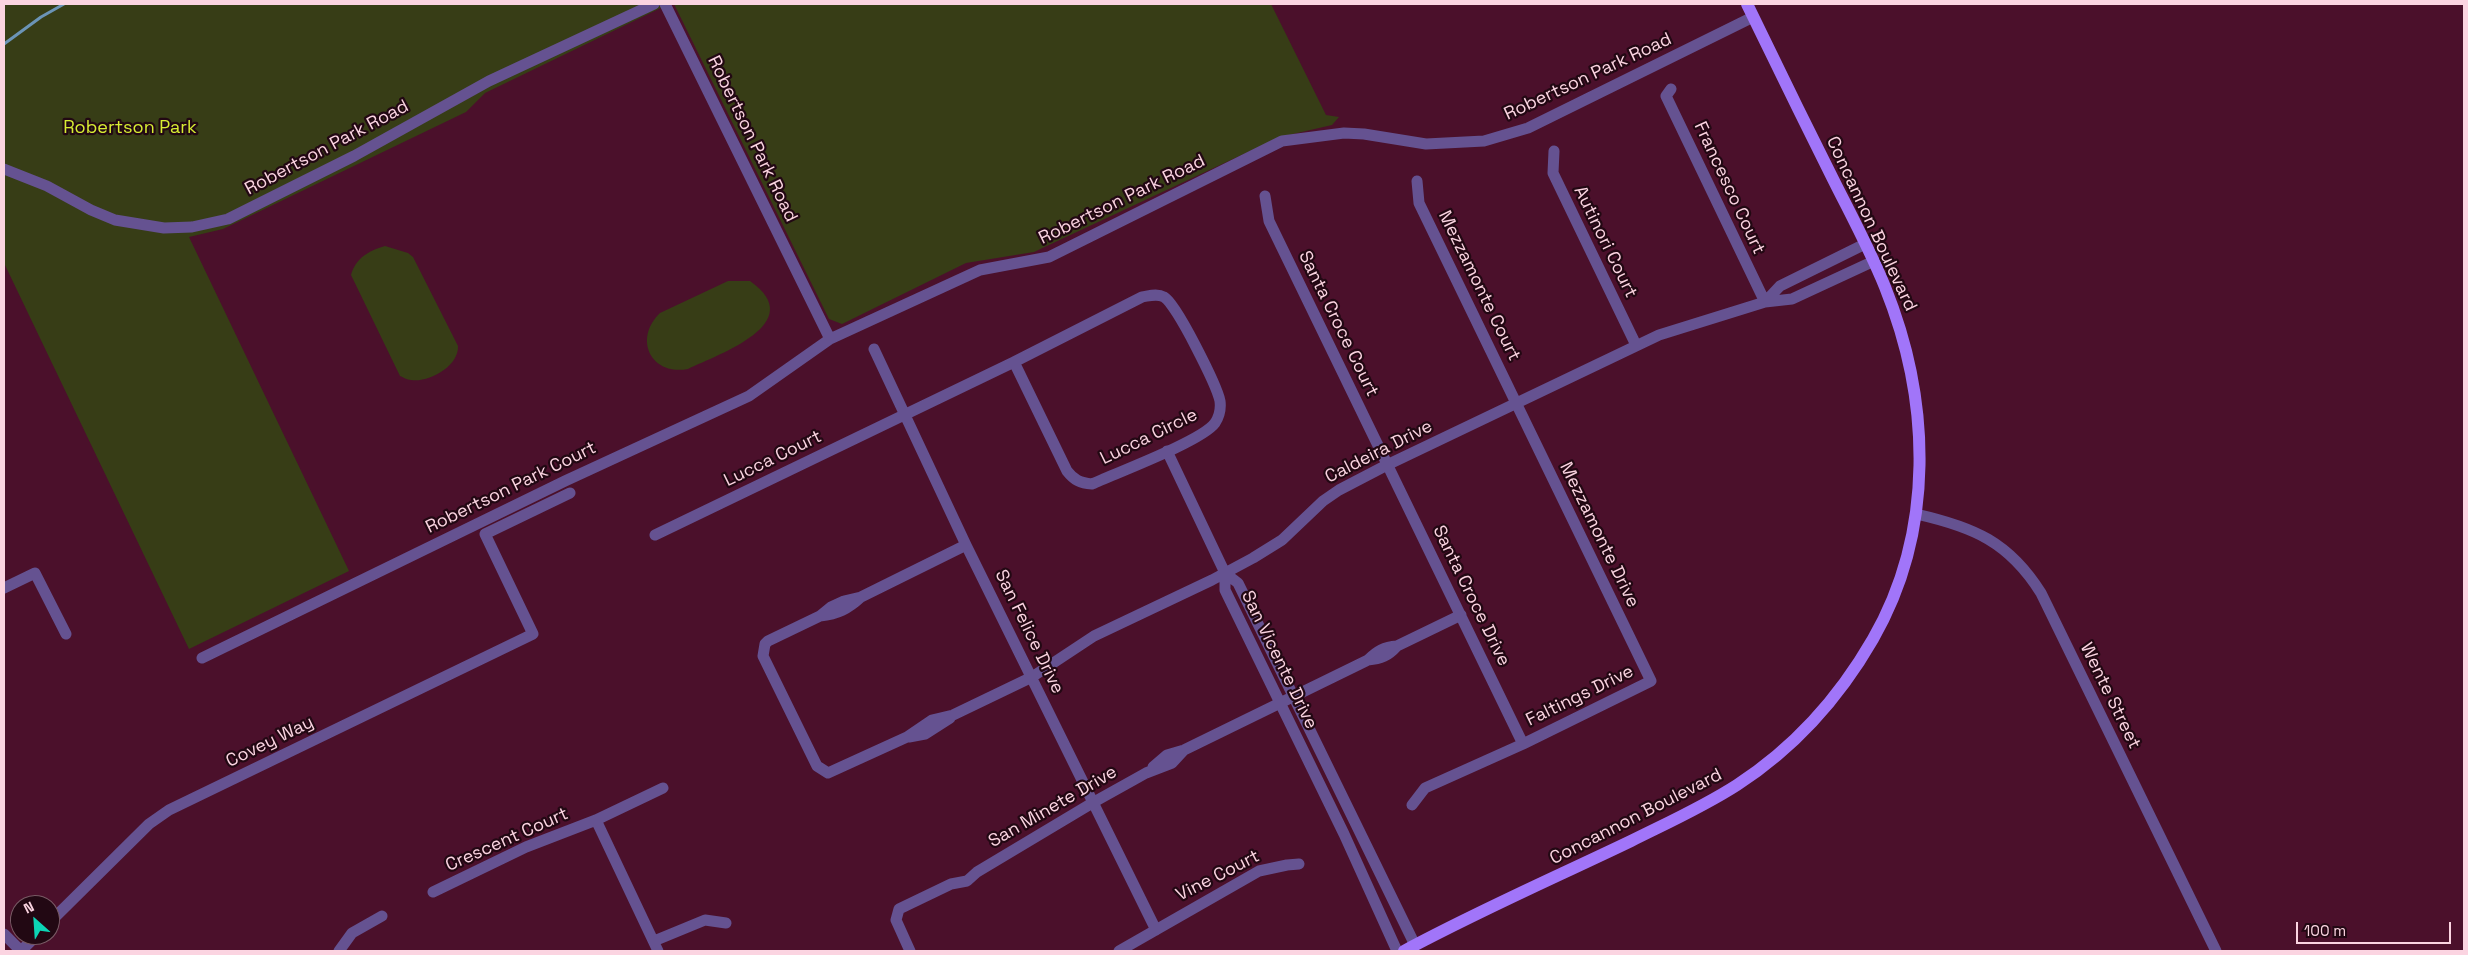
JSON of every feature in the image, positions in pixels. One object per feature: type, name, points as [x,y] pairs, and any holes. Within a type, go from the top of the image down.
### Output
[{"type":"main road","name":"Concannon Boulevard","points":[[1410,948],[1699,808],[1768,763],[1806,729],[1861,659],[1884,619],[1903,573],[1912,543],[1920,465],[1920,437],[1909,360],[1899,325],[1874,261],[1747,4]]},
{"type":"street","name":"Robertson Park Road","points":[[4,169],[47,186],[91,210],[115,220],[164,228],[192,227],[228,219],[354,156],[490,81],[654,4]]},
{"type":"street","name":"Robertson Park Road","points":[[665,4],[830,339],[980,270],[1049,257],[1282,141],[1344,133],[1364,134],[1426,144],[1484,141],[1528,128],[1753,17]]},
{"type":"street","name":"Francesco Court","points":[[1671,89],[1666,96],[1757,287],[1766,302]]},
{"type":"street","name":"Autinori Court","points":[[1554,151],[1553,173],[1636,345]]},
{"type":"street","name":"Mezzamonte Court","points":[[1417,181],[1419,203],[1516,404]]},
{"type":"street","name":"Santa Croce Court","points":[[1265,196],[1269,221],[1387,465]]},
{"type":"street","name":"Caldeira Drive","points":[[1766,302],[1780,286],[1865,244]]},
{"type":"street","name":"Caldeira Drive","points":[[966,545],[861,597],[844,600],[820,616],[765,644],[763,656],[817,766],[824,771],[831,772],[907,737],[925,734],[953,715],[1032,677],[1094,636],[1226,573],[1282,540],[1339,490],[1387,465],[1673,329],[1766,302],[1792,299],[1874,261]]},
{"type":"street","name":"Lucca Circle","points":[[906,414],[1142,297],[1153,295],[1164,297],[1175,308],[1216,391],[1220,409],[1214,424],[1205,432],[1092,484],[1074,479],[1067,471],[1014,362]]},
{"type":"street","name":"Robertson Park Court","points":[[202,658],[565,481],[749,396],[830,339]]},
{"type":"street","name":"San Felice Drive","points":[[874,349],[966,545],[1156,930]]},
{"type":"street","name":"Mezzamonte Drive","points":[[1516,404],[1652,681]]},
{"type":"street","name":"Lucca Court","points":[[655,535],[906,414]]},
{"type":"street","points":[[1167,451],[1226,573]]},
{"type":"street","name":"Santa Croce Drive","points":[[1387,465],[1523,744]]},
{"type":"street","name":"Covey Way","points":[[60,912],[149,824],[169,810],[532,634],[485,534],[570,494]]},
{"type":"street","name":"Wente Street","points":[[1916,514],[1962,525],[1996,543],[2030,576],[2041,594],[2216,951]]},
{"type":"street","points":[[4,588],[35,573],[66,634]]},
{"type":"street","name":"San Vicente Drive","points":[[1226,573],[1238,582],[1294,696],[1410,948]]},
{"type":"street","name":"San Vicente Drive","points":[[1226,573],[1225,590],[1397,951]]},
{"type":"street","name":"San Minete Drive","points":[[910,951],[897,924],[896,914],[903,906],[951,884],[962,873],[977,872],[1094,802],[1146,773],[1172,763],[1184,750],[1368,660],[1376,652],[1387,647],[1397,646],[1461,615]]},
{"type":"street","name":"Faltings Drive","points":[[1412,805],[1425,788],[1523,744],[1652,681]]},
{"type":"street","name":"Crescent Court","points":[[433,892],[526,847],[596,820],[663,788]]},
{"type":"street","points":[[596,820],[656,946],[705,920],[726,923]]},
{"type":"street","name":"Vine Court","points":[[1119,951],[1259,871],[1299,864]]},
{"type":"street","points":[[339,951],[352,933],[382,916]]},
{"type":"street","points":[[4,934],[21,951]]},
{"type":"green space","name":"Robertson Park","points":[[4,4],[669,4],[485,93],[466,112],[223,229],[189,237],[349,571],[189,649],[4,263]]},
{"type":"green space","points":[[674,4],[1271,4],[1326,115],[1339,117],[1332,125],[1280,137],[1034,252],[966,263],[842,324],[829,319]]},
{"type":"green space","points":[[385,246],[408,253],[413,257],[458,346],[454,360],[442,372],[426,379],[410,380],[400,376],[351,275],[359,260],[373,250]]},
{"type":"green space","points":[[728,281],[750,281],[766,296],[770,310],[765,323],[753,335],[737,346],[688,369],[675,370],[664,367],[656,361],[650,353],[647,344],[652,323],[660,313]]},
{"type":"waterway","points":[[4,44],[41,17],[64,4]]}]
